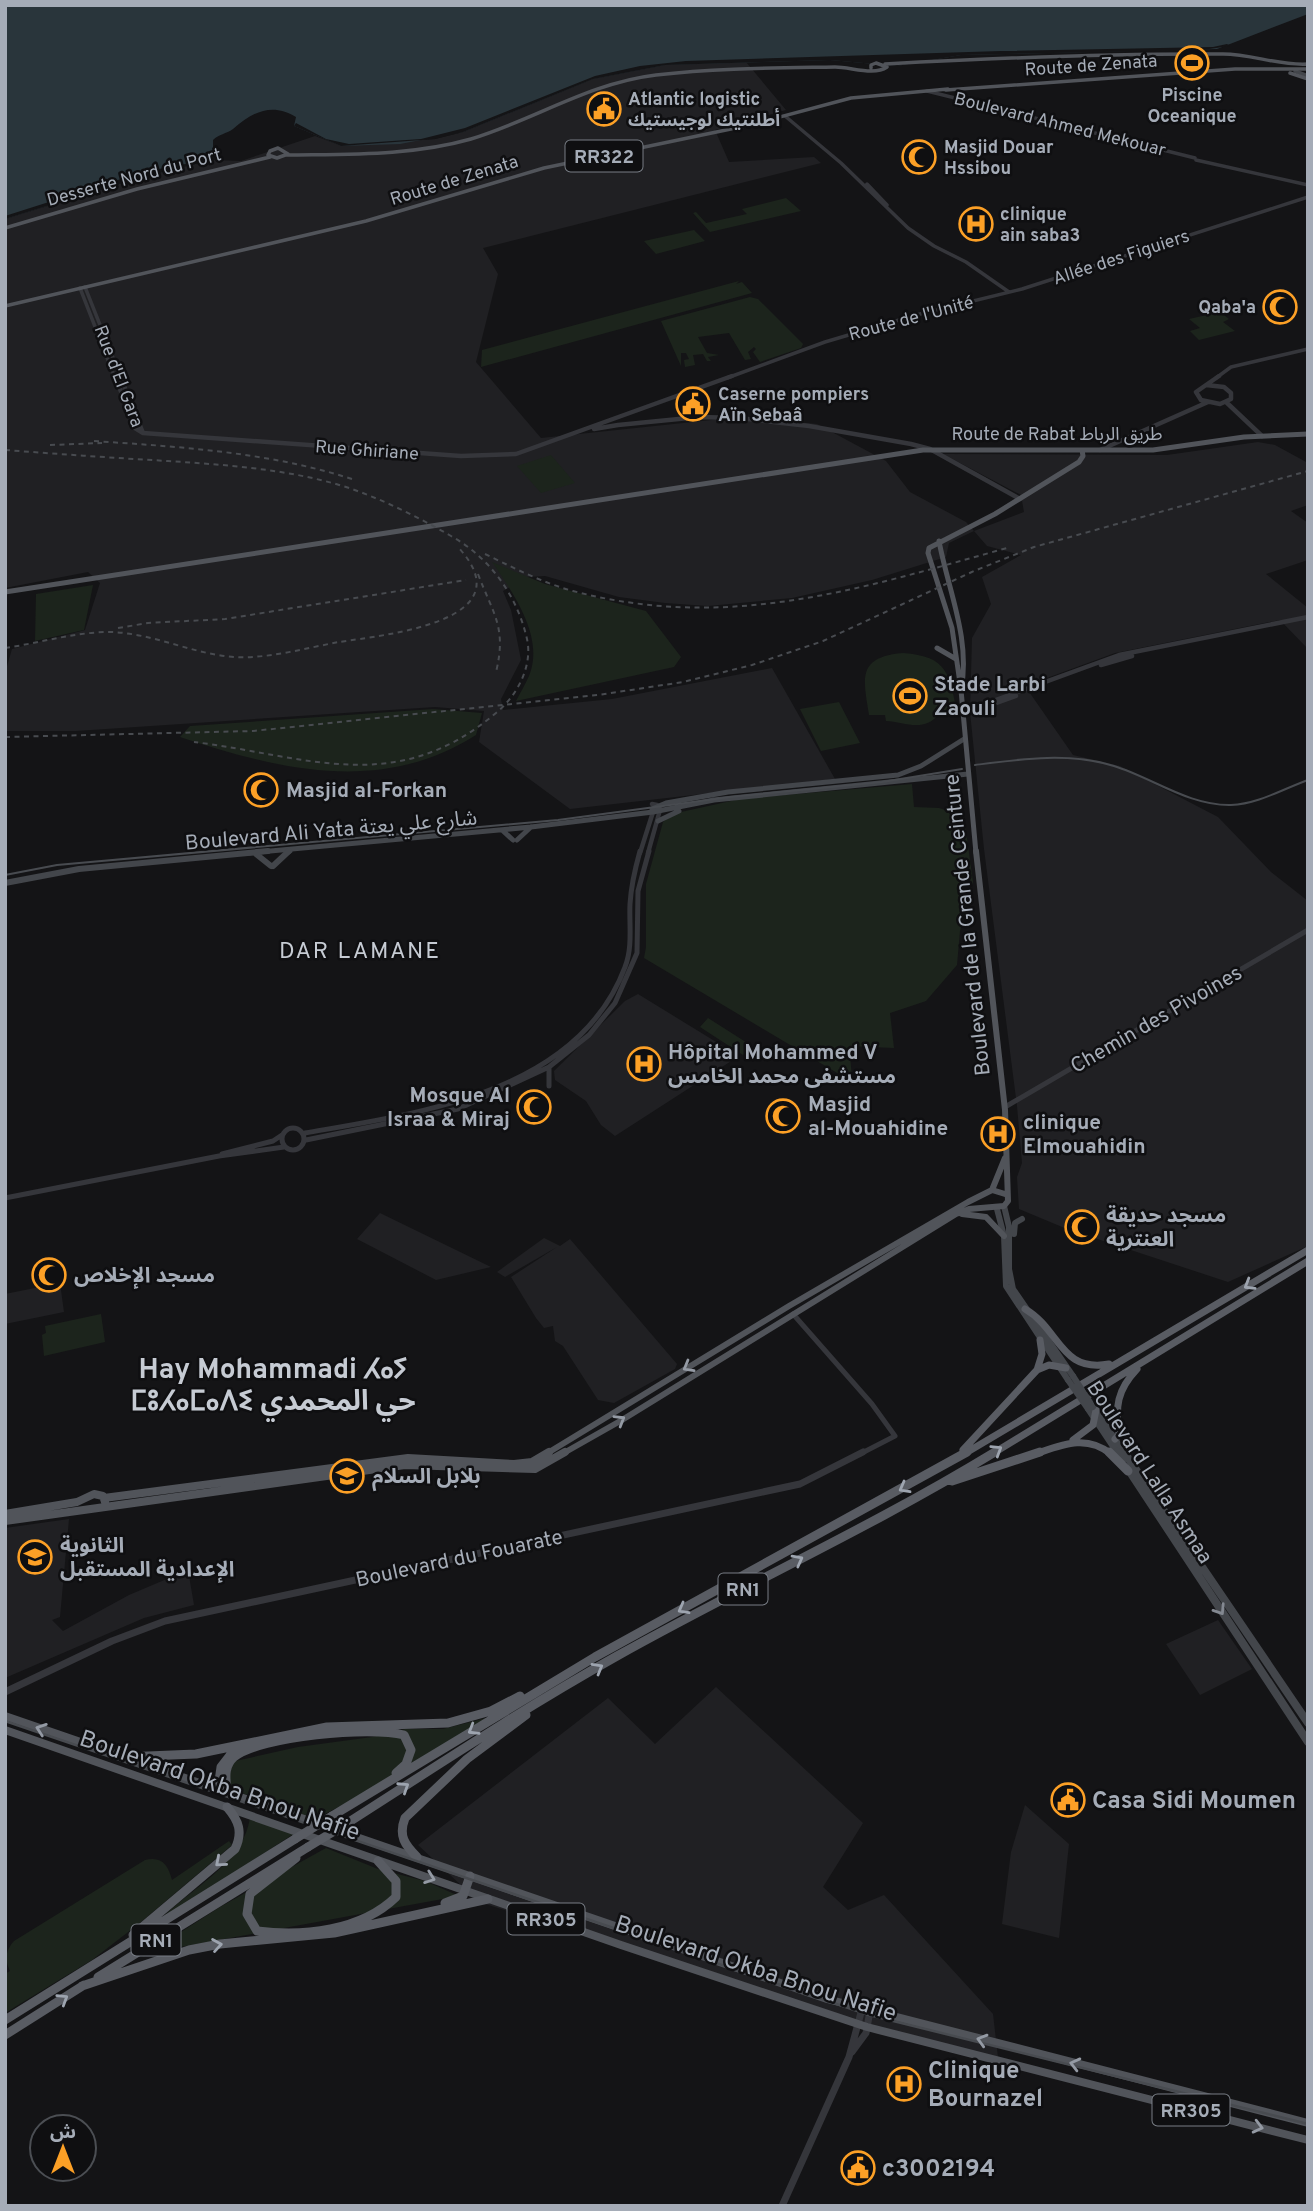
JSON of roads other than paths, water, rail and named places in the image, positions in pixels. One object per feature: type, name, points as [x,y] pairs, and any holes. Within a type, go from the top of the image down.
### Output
[{"type":"highway","name":"RN1","points":[[5,2020],[358,1800],[595,1657],[940,1468],[1308,1250]]},
{"type":"highway","name":"RN1","points":[[5,2035],[617,1656],[942,1484],[1308,1261]]},
{"type":"highway","points":[[1025,1309],[1037,1317],[1071,1358],[1084,1366],[1101,1367],[1132,1354]]},
{"type":"highway","points":[[940,1468],[970,1445],[1037,1370],[1042,1354],[1040,1340]]},
{"type":"highway","points":[[1112,1441],[1119,1435],[1115,1408],[1117,1394],[1144,1361]]},
{"type":"highway","points":[[1037,1370],[1049,1365],[1063,1367]]},
{"type":"highway","points":[[1070,1442],[1092,1427],[1093,1412]]},
{"type":"highway","points":[[942,1484],[1083,1440],[1110,1451],[1128,1471]]},
{"type":"highway","points":[[124,1756],[178,1756],[327,1727],[458,1721],[491,1711],[595,1657]]},
{"type":"highway","points":[[417,1857],[401,1839],[400,1831],[405,1818],[467,1759],[560,1690]]},
{"type":"highway","points":[[222,1791],[225,1770],[233,1758],[245,1751],[331,1733],[386,1731],[404,1735],[411,1747],[406,1764],[358,1800]]},
{"type":"highway","points":[[222,1791],[221,1764],[226,1755],[238,1746]]},
{"type":"highway","points":[[79,1974],[139,1931],[235,1849],[241,1835],[240,1824],[223,1806]]},
{"type":"highway","points":[[308,1847],[250,1894],[247,1917],[257,1931],[286,1932],[327,1927],[368,1918],[387,1910],[396,1897],[397,1882],[392,1872],[378,1861]]},
{"type":"highway","points":[[364,1926],[463,1896],[470,1876]]},
{"type":"highway","points":[[82,1986],[189,1950],[220,1944],[321,1934],[488,1899]]},
{"type":"main road","points":[[269,155],[276,149],[286,152],[386,154],[445,145],[473,138],[597,87],[654,75],[737,69],[871,67],[881,71],[886,66],[962,61],[1226,56],[1249,57],[1277,64],[1281,70]]},
{"type":"main road","name":"Route de Zenata","points":[[5,306],[366,221],[544,169],[787,116],[851,98],[1277,64],[1304,69]]},
{"type":"main road","name":"Route de Zenata","points":[[1235,69],[1281,70]]},
{"type":"main road","points":[[1260,69],[1304,69]]},
{"type":"main road","name":"RR322","points":[[1281,70],[1304,69]]},
{"type":"main road","points":[[633,149],[633,157]]},
{"type":"main road","points":[[269,155],[280,158],[286,152]]},
{"type":"main road","name":"Desserte Nord du Port","points":[[5,227],[269,155]]},
{"type":"main road","name":"Route de Rabat طريق الرباط","points":[[1099,451],[1171,449],[1262,436],[1308,435]]},
{"type":"main road","name":"Route de Rabat طريق الرباط","points":[[933,450],[1162,453],[1308,435]]},
{"type":"main road","points":[[1118,442],[1120,447],[1126,450]]},
{"type":"main road","points":[[911,444],[917,450]]},
{"type":"main road","points":[[5,593],[917,450],[933,450]]},
{"type":"main road","points":[[5,593],[933,450]]},
{"type":"main road","points":[[939,541],[1020,499],[1079,462],[1083,451]]},
{"type":"main road","name":"Boulevard de la Grande Ceinture","points":[[939,541],[929,548],[928,553],[952,628],[961,690],[964,739],[1005,1107],[1009,1175],[1005,1194],[1008,1201],[997,1207]]},
{"type":"main road","name":"Boulevard de la Grande Ceinture","points":[[939,541],[940,559],[964,653],[961,690]]},
{"type":"main road","points":[[120,568],[129,572]]},
{"type":"main road","points":[[937,648],[956,659]]},
{"type":"main road","name":"Boulevard Ali Yata شارع علي يعتة","points":[[5,881],[79,866],[517,826],[898,775],[927,763],[964,739]]},
{"type":"main road","name":"Boulevard Ali Yata شارع علي يعتة","points":[[5,881],[79,869],[531,827],[656,807],[968,774]]},
{"type":"main road","points":[[658,821],[673,812],[726,799]]},
{"type":"main road","points":[[502,830],[515,840],[531,827]]},
{"type":"main road","points":[[254,853],[272,866],[291,850]]},
{"type":"main road","name":"Boulevard de la Grande Ceinture","points":[[992,1190],[1006,1156]]},
{"type":"main road","points":[[5,1521],[90,1509],[103,1502],[408,1458],[514,1464],[532,1462],[789,1306],[968,1202],[992,1190],[1005,1194]]},
{"type":"main road","points":[[984,1196],[985,1202],[997,1207]]},
{"type":"main road","points":[[103,1502],[405,1465],[535,1469],[622,1420],[956,1214],[969,1209],[997,1207]]},
{"type":"main road","name":"Boulevard Lalla Asmaa","points":[[997,1207],[1004,1236],[1006,1286],[1040,1340],[1063,1367]]},
{"type":"main road","name":"Boulevard Lalla Asmaa","points":[[997,1207],[1010,1227],[1011,1283],[1025,1309],[1305,1727],[1307,1740]]},
{"type":"main road","points":[[956,1214],[986,1217],[1004,1236]]},
{"type":"main road","points":[[1011,1252],[1014,1246],[1015,1223],[1022,1219]]},
{"type":"main road","name":"Boulevard Lalla Asmaa","points":[[1112,1441],[1128,1471],[1305,1727]]},
{"type":"main road","points":[[5,1514],[86,1500],[97,1493],[103,1502]]},
{"type":"main road","points":[[86,1500],[90,1509]]},
{"type":"main road","name":"Boulevard Okba Bnou Nafie","points":[[5,1716],[866,2010],[1308,2123]]},
{"type":"main road","name":"Boulevard Okba Bnou Nafie","points":[[5,1730],[862,2026],[1308,2140]]},
{"type":"main road","points":[[222,1791],[223,1806]]},
{"type":"street","name":"Boulevard Ahmed Mekouar","points":[[944,91],[1221,164]]},
{"type":"street","points":[[787,116],[858,175],[911,229],[1009,292]]},
{"type":"street","points":[[1182,155],[1188,152]]},
{"type":"street","points":[[1211,167],[1221,164],[1308,186]]},
{"type":"street","name":"Allée des Figuiers","points":[[1022,289],[1308,197]]},
{"type":"street","name":"Rue d'El Gara","points":[[82,288],[135,428],[143,433]]},
{"type":"street","name":"Route de l'Unité","points":[[611,420],[864,329],[1022,289]]},
{"type":"street","points":[[1208,402],[1197,394],[1198,389],[1231,367],[1308,349]]},
{"type":"street","points":[[1212,379],[1216,385]]},
{"type":"street","points":[[1099,451],[1208,402],[1226,402],[1231,398],[1231,393],[1216,385],[1206,385]]},
{"type":"street","name":"Route de l'Unité","points":[[618,423],[629,415],[659,402]]},
{"type":"street","points":[[1226,402],[1262,436]]},
{"type":"street","points":[[629,415],[634,423]]},
{"type":"street","name":"Rue Ghiriane","points":[[587,429],[618,423],[699,417],[793,423],[933,450],[1020,499]]},
{"type":"street","points":[[611,420],[618,423]]},
{"type":"street","points":[[611,420],[618,423]]},
{"type":"street","name":"Rue Ghiriane","points":[[143,433],[492,457],[524,452],[611,420]]},
{"type":"street","points":[[963,713],[1119,655],[1308,619]]},
{"type":"street","points":[[219,1156],[273,1141],[294,1129],[305,1137],[322,1138],[458,1110],[549,1067],[589,1035],[604,1019],[630,972],[638,950],[638,891],[658,821],[656,807]]},
{"type":"street","points":[[5,1198],[219,1156],[298,1147],[305,1137],[466,1100],[541,1065],[576,1038],[599,1015],[624,970],[630,949],[632,888],[656,807]]},
{"type":"street","name":"Chemin des Pivoines","points":[[1005,1107],[1308,930]]},
{"type":"street","points":[[549,1067],[550,1086]]},
{"type":"street","points":[[283,1134],[280,1142],[284,1147]]},
{"type":"street","points":[[317,1147],[322,1138]]},
{"type":"street","name":"Boulevard du Fouarate","points":[[5,1690],[126,1635],[165,1621],[800,1484],[895,1436],[872,1404],[793,1314]]},
{"type":"street","points":[[782,2206],[849,2057],[866,2010]]},
{"type":"tram line","points":[[975,765],[1045,758],[1080,759],[1129,771],[1200,801],[1231,805],[1261,799],[1308,780]]},
{"type":"tram line","points":[[5,875],[57,865],[558,820],[730,797],[882,782],[962,769]]},
{"type":"tram line","points":[[5,1721],[869,2015],[1308,2124]]},
{"type":"railway","points":[[94,441],[257,457],[352,479]]},
{"type":"railway","points":[[50,445],[102,443]]},
{"type":"railway","points":[[5,450],[235,466],[280,472],[346,487],[400,509],[478,555],[509,593],[527,639],[528,660],[522,680],[505,705]]},
{"type":"railway","points":[[505,705],[598,695],[683,682],[752,665],[823,641],[974,571],[1034,547],[1308,471]]},
{"type":"railway","points":[[5,648],[110,632],[142,636],[218,655],[247,657],[415,629],[442,620],[463,608],[475,592],[474,572],[457,546]]},
{"type":"railway","points":[[485,554],[573,591],[630,603],[685,607],[739,606],[793,600],[899,578],[1007,548]]},
{"type":"railway","points":[[478,574],[497,621],[500,643],[496,672]]},
{"type":"railway","points":[[118,628],[148,623],[225,619],[466,580]]},
{"type":"railway","points":[[5,737],[253,731],[505,705]]},
{"type":"railway","points":[[194,742],[349,765],[386,763],[422,755],[459,739],[505,705]]},
{"type":"place","name":"Piscine Oceanique","points":[[1192,63]]},
{"type":"place","name":"Atlantic logistic أطلنتيك لوجيستيك","points":[[604,109]]},
{"type":"place","name":"Masjid Douar Hssibou","points":[[919,157]]},
{"type":"place","name":"clinique ain saba3","points":[[976,224]]},
{"type":"place","name":"Qaba'a","points":[[1280,307]]},
{"type":"place","name":"Caserne pompiers Aïn Sebaâ","points":[[693,404]]},
{"type":"place","name":"Stade Larbi Zaouli","points":[[910,696]]},
{"type":"place","name":"Masjid al-Forkan","points":[[261,790]]},
{"type":"place","name":"Hôpital Mohammed V مستشفى محمد الخامس","points":[[644,1064]]},
{"type":"place","name":"Mosque Al Israa & Miraj","points":[[534,1107]]},
{"type":"place","name":"Masjid al-Mouahidine","points":[[783,1116]]},
{"type":"place","name":"clinique Elmouahidin","points":[[998,1134]]},
{"type":"place","name":"مسجد حديقة العنترية","points":[[1082,1227]]},
{"type":"place","name":"مسجد الإخلاص","points":[[49,1275]]},
{"type":"place","name":"بلابل السلام","points":[[347,1476]]},
{"type":"place","name":"الثانوية الإعدادية المستقبل","points":[[35,1557]]},
{"type":"place","name":"Casa Sidi Moumen","points":[[1068,1800]]},
{"type":"place","name":"Clinique Bournazel","points":[[904,2084]]},
{"type":"place","name":"c3002194","points":[[858,2168]]},
{"type":"district","name":"DAR LAMANE","points":[[360,950]]},
{"type":"district","name":"Hay Mohammadi ⵃⴰⵢ ⵎⵓⵃⴰⵎⴰⴷⵉ حي المحمدي","points":[[273,1384]]}]
